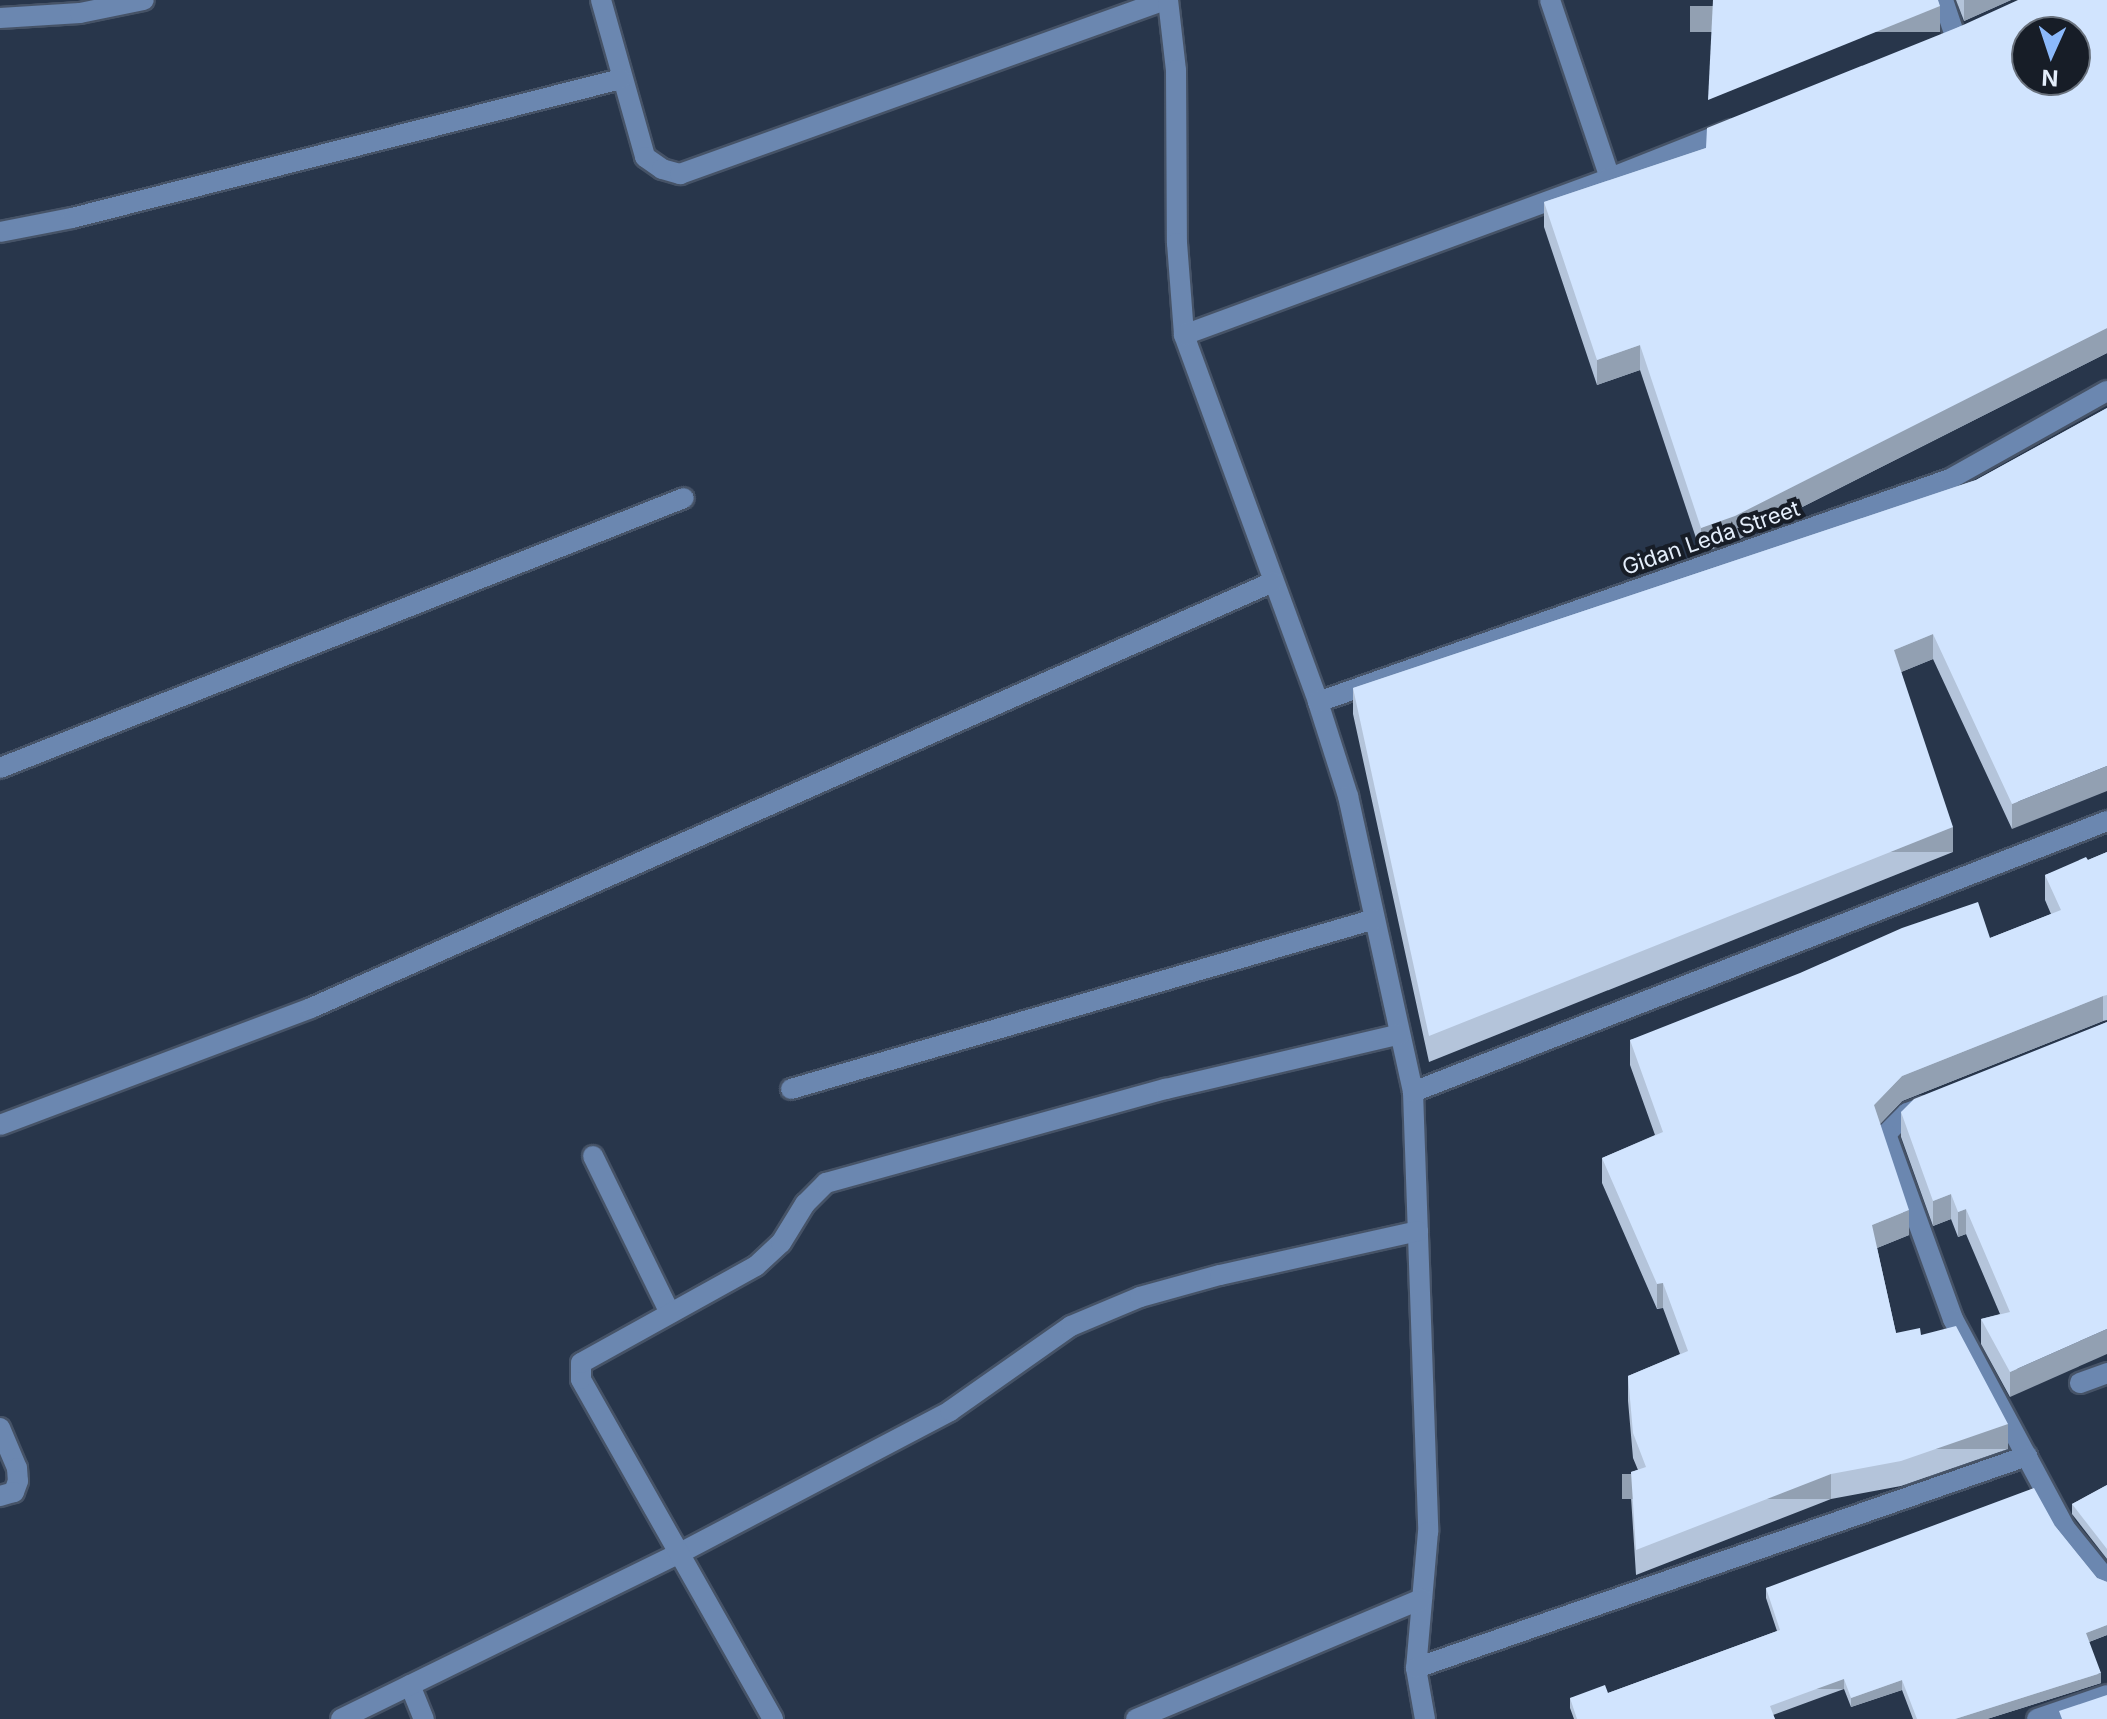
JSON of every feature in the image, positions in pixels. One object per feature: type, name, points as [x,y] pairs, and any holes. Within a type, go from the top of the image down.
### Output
[{"type":"street","points":[[0,18],[80,13],[144,0]]},
{"type":"street","points":[[601,0],[645,157],[662,169],[680,174],[1167,0],[1176,70],[1177,243],[1184,335],[1318,702],[1348,796],[1413,1092],[1428,1532],[1416,1668],[1425,1719]]},
{"type":"street","points":[[1550,0],[1610,178]]},
{"type":"street","points":[[1943,0],[1956,39]]},
{"type":"street","points":[[0,232],[72,218],[621,79]]},
{"type":"street","points":[[1184,335],[1610,178],[1755,120]]},
{"type":"street","name":"Gidan Leda Street","points":[[1318,702],[1950,479],[2107,391]]},
{"type":"street","points":[[0,768],[684,498]]},
{"type":"street","points":[[0,1125],[311,1008],[1273,582]]},
{"type":"street","points":[[1413,1092],[2107,821]]},
{"type":"street","points":[[791,1089],[1375,919]]},
{"type":"street","points":[[773,1719],[682,1552],[581,1379],[581,1363],[756,1266],[781,1243],[805,1204],[826,1183],[1166,1089],[1400,1034]]},
{"type":"street","points":[[1936,1102],[1907,1113],[1886,1134],[1953,1319],[2065,1528],[2107,1580]]},
{"type":"street","points":[[593,1156],[670,1313]]},
{"type":"street","points":[[341,1719],[682,1552],[950,1411],[1071,1326],[1140,1297],[1220,1275],[1418,1231]]},
{"type":"street","points":[[2080,1383],[2107,1373]]},
{"type":"street","points":[[0,1428],[17,1468],[18,1481],[14,1492],[0,1496]]},
{"type":"street","points":[[1416,1668],[2027,1456]]},
{"type":"street","points":[[1136,1719],[1422,1599]]},
{"type":"street","points":[[410,1685],[424,1719]]},
{"type":"street","points":[[2037,1719],[2107,1695]]},
{"type":"building","points":[[1713,0],[1938,0],[1940,6],[1708,100]]},
{"type":"building","points":[[2018,0],[2107,0],[2107,328],[1735,516],[1701,528],[1640,345],[1597,360],[1544,202],[1706,148],[1707,128]]},
{"type":"building","points":[[2107,408],[2107,766],[2012,804],[1933,634],[1894,650],[1953,827],[1429,1036],[1353,688],[1976,480]]},
{"type":"building","points":[[2107,852],[2107,995],[1902,1076],[1874,1105],[1909,1210],[1872,1225],[1896,1333],[1920,1328],[1921,1335],[1956,1326],[2008,1424],[1901,1461],[1831,1474],[1636,1550],[1631,1472],[1646,1467],[1633,1433],[1628,1376],[1688,1351],[1663,1283],[1657,1284],[1602,1158],[1663,1132],[1630,1040],[1800,973],[1902,928],[1978,902],[1990,938],[2061,910],[2045,875],[2086,857],[2088,860]]},
{"type":"building","points":[[2107,1022],[2107,1329],[2010,1372],[1981,1319],[2010,1312],[1966,1209],[1958,1212],[1951,1194],[1933,1201],[1901,1112],[1914,1099]]},
{"type":"building","points":[[2107,1485],[2107,1549],[2072,1504]]},
{"type":"building","points":[[2034,1488],[2055,1526],[2097,1578],[2107,1582],[2107,1625],[2086,1633],[2101,1673],[1955,1719],[1917,1719],[1902,1680],[1851,1698],[1844,1679],[1770,1706],[1775,1719],[1577,1719],[1570,1698],[1605,1685],[1608,1693],[1780,1630],[1766,1588]]},
{"type":"building","points":[[2107,1695],[2107,1719],[2062,1719],[2059,1711]]}]
